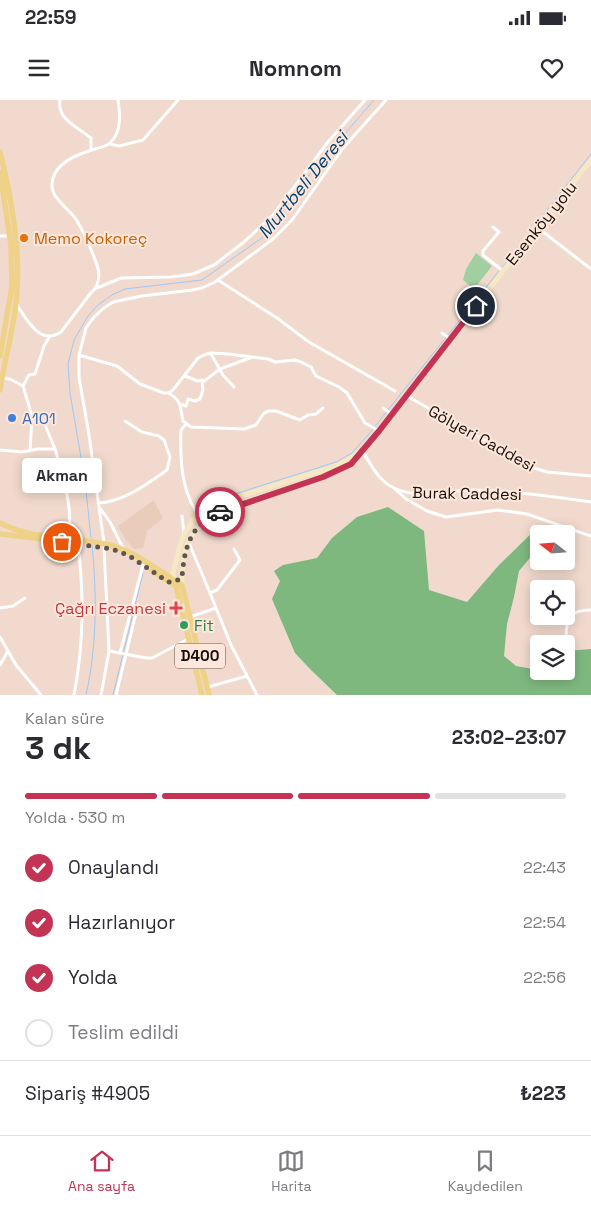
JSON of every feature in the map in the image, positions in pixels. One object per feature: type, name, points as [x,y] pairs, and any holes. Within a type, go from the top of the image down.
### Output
[{"type":"main road","points":[[0,152],[7,182],[17,260],[16,302],[0,390]]},
{"type":"main road","points":[[0,172],[10,236],[12,286],[3,320],[0,356]]},
{"type":"main road","points":[[0,523],[24,533],[68,538],[77,541]]},
{"type":"main road","points":[[0,534],[77,541],[124,550],[178,584]]},
{"type":"main road","points":[[102,545],[128,555],[168,582],[178,584]]},
{"type":"main road","points":[[178,584],[182,578]]},
{"type":"main road","name":"D400","points":[[178,584],[190,617],[209,695]]},
{"type":"main road","name":"D400","points":[[178,584],[202,695]]},
{"type":"street","points":[[60,100],[60,109],[64,118],[91,138],[91,150]]},
{"type":"street","points":[[110,144],[120,124],[118,100]]},
{"type":"street","points":[[96,289],[99,273],[77,221],[56,196],[52,186],[55,173],[62,164],[91,150],[110,144],[119,146],[143,140],[178,100]]},
{"type":"street","points":[[16,302],[28,322],[36,330],[43,335],[55,336],[61,332],[96,289],[121,278],[171,277],[193,274],[214,265],[244,242],[273,215],[328,142],[365,100]]},
{"type":"street","points":[[101,695],[109,651],[98,503],[89,435],[80,388],[79,355],[86,328],[104,308],[113,302],[202,288],[218,280],[273,239],[292,220],[343,148],[386,100]]},
{"type":"street","name":"Esenköy yolu","points":[[362,451],[388,411],[406,396],[447,336],[501,269],[538,228],[591,160]]},
{"type":"street","points":[[493,227],[498,232],[483,251],[483,255],[501,269]]},
{"type":"street","points":[[538,228],[591,269]]},
{"type":"street","points":[[0,236],[10,236]]},
{"type":"street","points":[[218,280],[277,318],[309,342],[395,390]]},
{"type":"street","points":[[23,386],[29,375],[35,374],[44,346],[50,336]]},
{"type":"street","points":[[168,393],[185,376],[198,358],[210,353],[251,357],[275,362],[295,360],[311,367],[316,376],[347,393],[365,423],[376,429]]},
{"type":"street","points":[[210,353],[220,370],[234,387]]},
{"type":"street","points":[[79,355],[117,366],[140,384],[176,397],[180,404],[183,421],[191,427],[244,429],[256,426],[264,413],[269,411],[276,411],[300,420],[308,415],[316,414],[323,408]]},
{"type":"street","points":[[180,404],[186,406],[188,400],[195,401],[200,399],[203,382],[220,370],[251,357]]},
{"type":"street","points":[[185,376],[203,382]]},
{"type":"street","points":[[2,378],[10,379],[23,386],[32,416],[30,451]]},
{"type":"street","name":"Gölyeri Caddesi","points":[[406,396],[534,468],[547,472],[591,476]]},
{"type":"street","points":[[32,416],[43,420],[65,484],[70,527],[68,538]]},
{"type":"street","points":[[98,503],[115,500],[147,484],[167,470],[170,457],[164,440],[159,436],[142,432],[125,421]]},
{"type":"street","points":[[186,424],[181,430],[181,469],[192,506],[197,514]]},
{"type":"street","points":[[0,450],[22,452],[38,449],[54,450]]},
{"type":"street","points":[[178,584],[174,574],[175,564],[184,534],[197,514],[205,508],[339,465],[362,451]]},
{"type":"street","points":[[182,578],[188,542],[199,525],[214,514],[340,470],[357,458],[362,451]]},
{"type":"street","name":"Burak Caddesi","points":[[362,451],[374,473],[393,487],[407,492],[421,495],[447,491],[474,490],[591,502]]},
{"type":"street","points":[[393,487],[406,499],[426,510],[446,517],[498,510],[527,514],[591,536]]},
{"type":"street","points":[[98,503],[124,550]]},
{"type":"street","points":[[182,516],[184,534]]},
{"type":"street","points":[[74,695],[80,662],[82,631],[82,588],[77,541]]},
{"type":"street","points":[[188,542],[231,645],[257,695]]},
{"type":"street","points":[[210,593],[217,590],[240,560],[234,549]]},
{"type":"street","points":[[116,695],[123,653],[143,565]]},
{"type":"street","points":[[0,608],[13,606],[25,598]]},
{"type":"street","points":[[123,653],[138,605]]},
{"type":"street","points":[[190,617],[216,608]]},
{"type":"street","points":[[566,635],[569,618],[581,610],[591,610]]},
{"type":"street","points":[[0,637],[16,665],[41,695]]},
{"type":"street","points":[[109,651],[152,658],[189,639]]},
{"type":"street","points":[[0,665],[8,651]]},
{"type":"street","points":[[208,687],[247,676]]},
{"type":"shaded area","points":[[154,500],[163,518],[147,531],[143,548],[134,549],[118,526]]},
{"type":"green space","points":[[476,253],[492,266],[474,289],[463,280],[466,269]]},
{"type":"green space","points":[[388,507],[424,531],[429,590],[467,602],[499,565],[530,535],[530,558],[519,571],[507,624],[504,656],[516,666],[530,668],[530,680],[575,680],[575,650],[591,649],[591,695],[337,695],[295,653],[272,599],[280,581],[274,571],[283,565],[317,558],[332,538],[357,517]]},
{"type":"waterway","name":"Murtbeli Deresi","points":[[91,538],[85,481],[70,393],[68,364],[74,340],[88,316],[98,305],[125,289],[202,280],[266,235],[309,175],[374,100]]},
{"type":"waterway","points":[[502,268],[591,154]]},
{"type":"waterway","points":[[200,507],[216,500],[336,462],[352,453],[499,271]]},
{"type":"waterway","name":"Murtbeli Deresi","points":[[86,695],[90,677],[95,620],[92,545]]},
{"type":"waterway","points":[[113,695],[143,573]]},
{"type":"way so far","points":[[62,542],[112,549],[128,555],[168,582],[173,582],[182,578],[188,542],[194,531],[204,521],[220,512]]},
{"type":"place","name":"Memo Kokoreç","points":[[24,238]]},
{"type":"place","name":"A101","points":[[12,418]]},
{"type":"place","name":"Akman","points":[[62,542]]},
{"type":"place","name":"Çağrı Eczanesi","points":[[176,608]]},
{"type":"place","name":"Fit","points":[[184,625]]},
{"type":"route","points":[[220,512],[323,477],[351,464],[476,306]]}]
